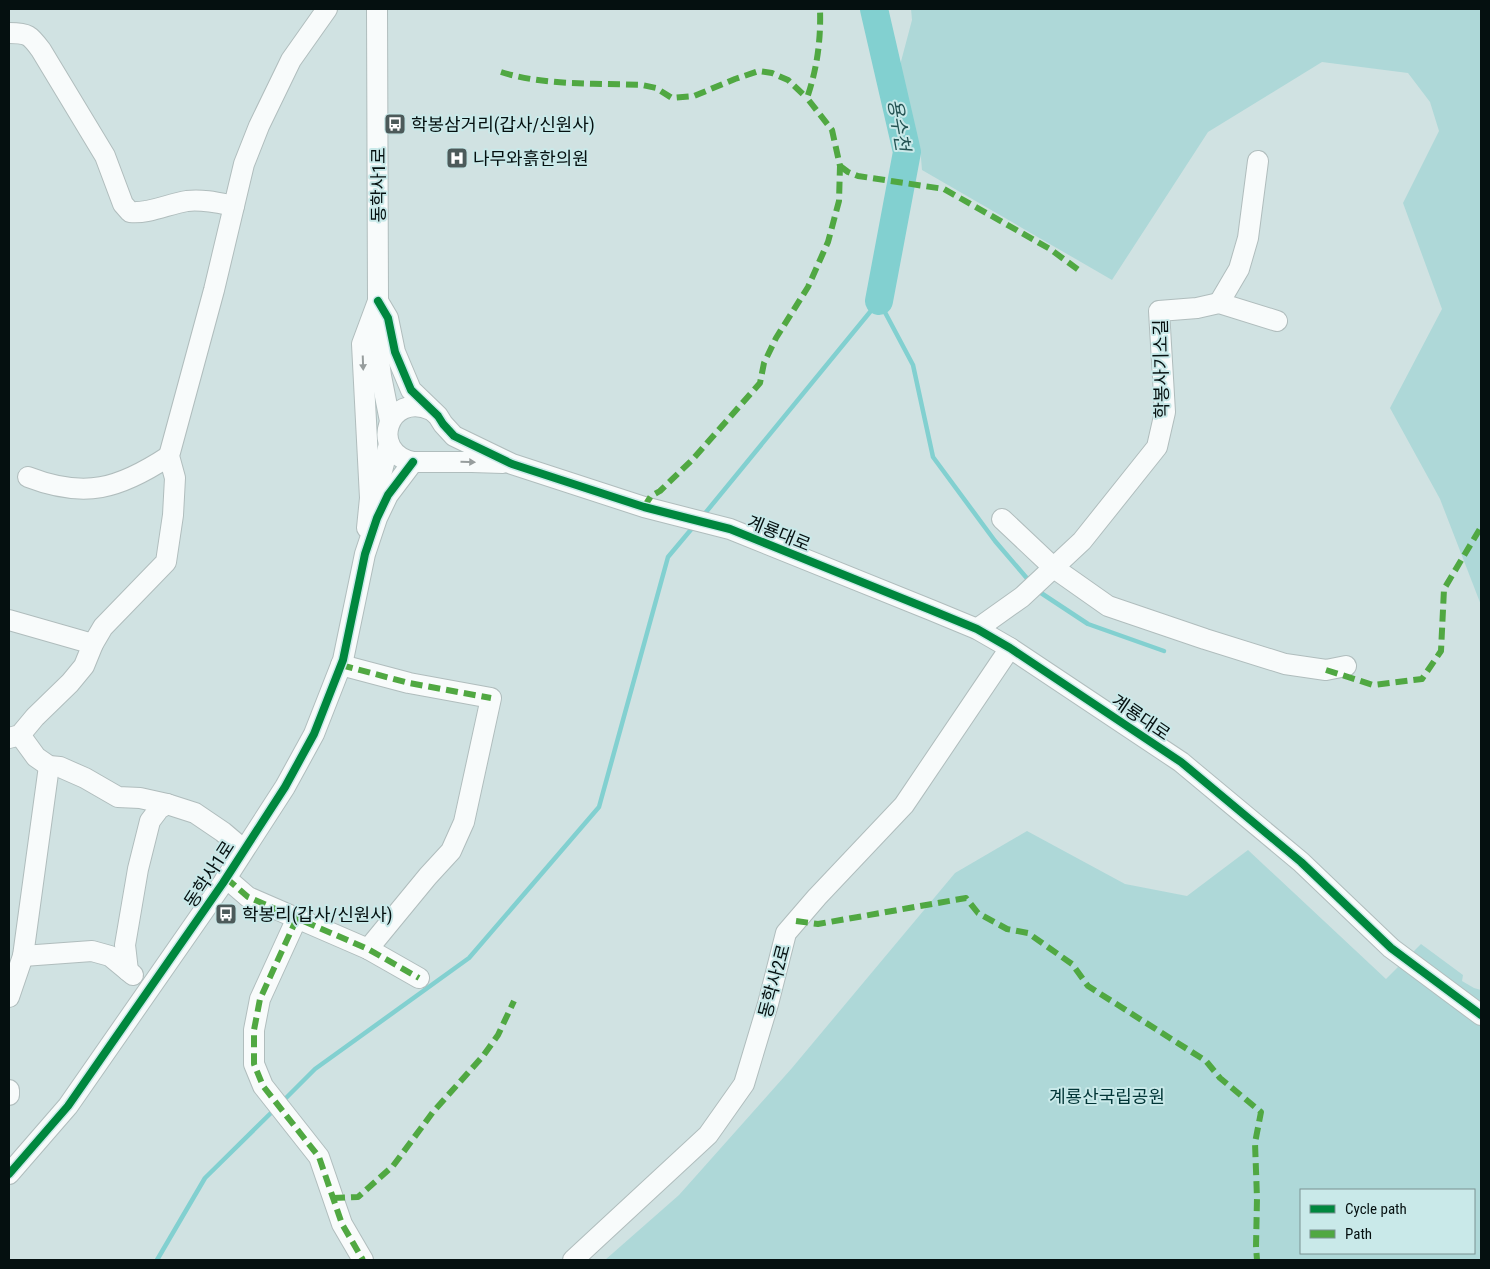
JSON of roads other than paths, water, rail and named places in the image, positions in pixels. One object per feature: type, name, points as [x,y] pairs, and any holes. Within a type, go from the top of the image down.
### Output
[{"type":"street","points":[[243,850],[223,832],[195,813],[140,798],[118,796],[60,767],[49,766],[36,757],[14,736],[70,683],[84,666],[92,644],[103,627],[166,562],[173,515],[175,478],[169,456],[214,290],[244,164],[259,126],[292,60],[327,9]]},
{"type":"street","name":"동학사1로","points":[[376,308],[377,9]]},
{"type":"street","points":[[9,33],[22,33],[31,36],[41,50],[105,156],[123,204],[130,212],[138,213],[188,201],[207,201],[234,206]]},
{"type":"street","points":[[1219,303],[1240,269],[1248,238],[1258,160]]},
{"type":"street","name":"학봉사기소길","points":[[1048,574],[1082,541],[1157,447],[1165,412],[1159,311],[1197,308],[1219,303],[1277,321]]},
{"type":"street","points":[[376,308],[388,318],[395,352],[411,390],[454,436],[512,464]]},
{"type":"street","points":[[370,498],[382,471],[389,444],[388,430],[390,420],[379,366],[376,308]]},
{"type":"street","points":[[365,554],[370,498],[362,344],[376,308]]},
{"type":"street","points":[[365,554],[377,518],[388,495],[418,462],[432,458],[439,451],[443,443],[444,434],[437,417],[422,406],[413,405],[404,408],[390,420]]},
{"type":"street","points":[[389,444],[396,455],[404,460],[512,464]]},
{"type":"street","points":[[28,477],[50,485],[95,489],[125,481],[152,468],[169,456]]},
{"type":"street","name":"계룡대로","points":[[512,464],[644,507],[730,529],[977,629],[1010,648],[1181,762],[1301,862],[1391,948],[1481,1015]]},
{"type":"street","points":[[1002,519],[1048,574],[1108,606],[1285,664],[1326,670],[1346,666]]},
{"type":"street","name":"동학사1로","points":[[9,1174],[68,1106],[226,878],[285,787],[314,734],[341,664],[365,554]]},
{"type":"street","points":[[977,629],[1022,597],[1048,574]]},
{"type":"street","points":[[9,620],[92,644]]},
{"type":"street","name":"동학사2로","points":[[573,1260],[708,1135],[744,1084],[768,1004],[786,933],[816,897],[904,805],[1010,648]]},
{"type":"street","points":[[341,664],[409,683],[491,698],[464,822],[452,851],[428,876],[368,948]]},
{"type":"street","points":[[9,997],[23,956],[49,766]]},
{"type":"street","points":[[128,971],[126,945],[138,869],[150,821],[159,809],[167,804]]},
{"type":"street","points":[[226,878],[248,897],[368,948],[419,978]]},
{"type":"street","points":[[297,918],[260,999],[254,1030],[254,1064],[263,1086],[319,1157],[342,1224],[363,1260]]},
{"type":"street","points":[[23,956],[92,951],[110,956],[149,988]]},
{"type":"street","points":[[9,1090],[9,1095]]},
{"type":"waterway","name":"용수천","points":[[874,9],[907,152],[879,301]]},
{"type":"waterway","points":[[702,517],[879,301],[913,365],[933,457],[995,541],[1031,583]]},
{"type":"waterway","points":[[282,1102],[315,1069],[469,958],[599,807],[668,557],[694,526]]},
{"type":"waterway","points":[[1038,591],[1088,624],[1164,651]]},
{"type":"waterway","points":[[157,1260],[205,1178],[275,1109]]},
{"type":"place","name":"학봉삼거리(갑사/신원사)","points":[[395,124]]},
{"type":"place","name":"나무와흙한의원","points":[[457,158]]},
{"type":"place","name":"학봉리(갑사/신원사)","points":[[226,914]]},
{"type":"park label","name":"계룡산국립공원","points":[[1107,1096]]}]
